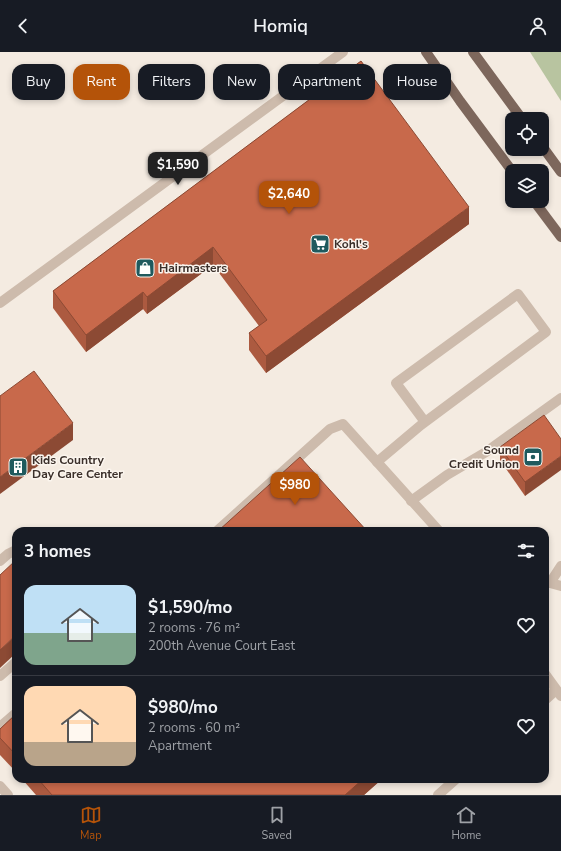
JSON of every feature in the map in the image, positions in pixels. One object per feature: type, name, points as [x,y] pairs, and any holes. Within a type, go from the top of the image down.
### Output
[{"type":"main road","points":[[426,52],[507,164]]},
{"type":"main road","points":[[473,52],[517,112]]},
{"type":"main road","points":[[549,156],[561,172]]},
{"type":"main road","points":[[539,208],[561,237]]},
{"type":"street","points":[[0,303],[343,52]]},
{"type":"street","points":[[377,462],[425,422],[546,332],[518,294],[396,383],[425,422]]},
{"type":"street","points":[[411,500],[447,475],[486,452],[561,398]]},
{"type":"street","points":[[221,527],[330,429],[343,424],[435,527]]},
{"type":"street","points":[[0,561],[12,552]]},
{"type":"street","points":[[549,581],[561,566]]},
{"type":"street","points":[[549,583],[561,580]]},
{"type":"street","points":[[549,584],[561,586]]},
{"type":"street","points":[[0,676],[12,666]]},
{"type":"street","points":[[549,680],[558,693],[549,698]]},
{"type":"street","points":[[0,727],[12,716]]},
{"type":"street","points":[[438,795],[452,783]]},
{"type":"street","points":[[0,786],[8,795]]},
{"type":"green space","points":[[530,52],[561,52],[561,101]]},
{"type":"building","name":"Kohl's","points":[[375,80],[383,91],[383,100],[390,100],[469,207],[266,356],[249,333],[267,320],[213,247],[147,297],[143,292],[86,335],[53,291],[309,100],[375,100]]},
{"type":"building","name":"Kids Country Day Care Center","points":[[34,371],[73,423],[0,477],[0,396]]},
{"type":"building","name":"Sound Credit Union","points":[[544,415],[561,439],[561,456],[525,482],[500,447]]},
{"type":"building","points":[[300,457],[363,527],[222,527]]},
{"type":"building","points":[[12,564],[12,639],[0,650],[0,575]]},
{"type":"building","points":[[12,718],[12,751],[0,738],[0,729]]},
{"type":"building","points":[[42,783],[358,783],[345,795],[52,795]]},
{"type":"place","name":"Kohl's","points":[[320,244]]},
{"type":"place","name":"Hairmasters","points":[[145,268]]},
{"type":"place","name":"Sound Credit Union","points":[[533,457]]},
{"type":"place","name":"Kids Country Day Care Center","points":[[18,467]]}]
